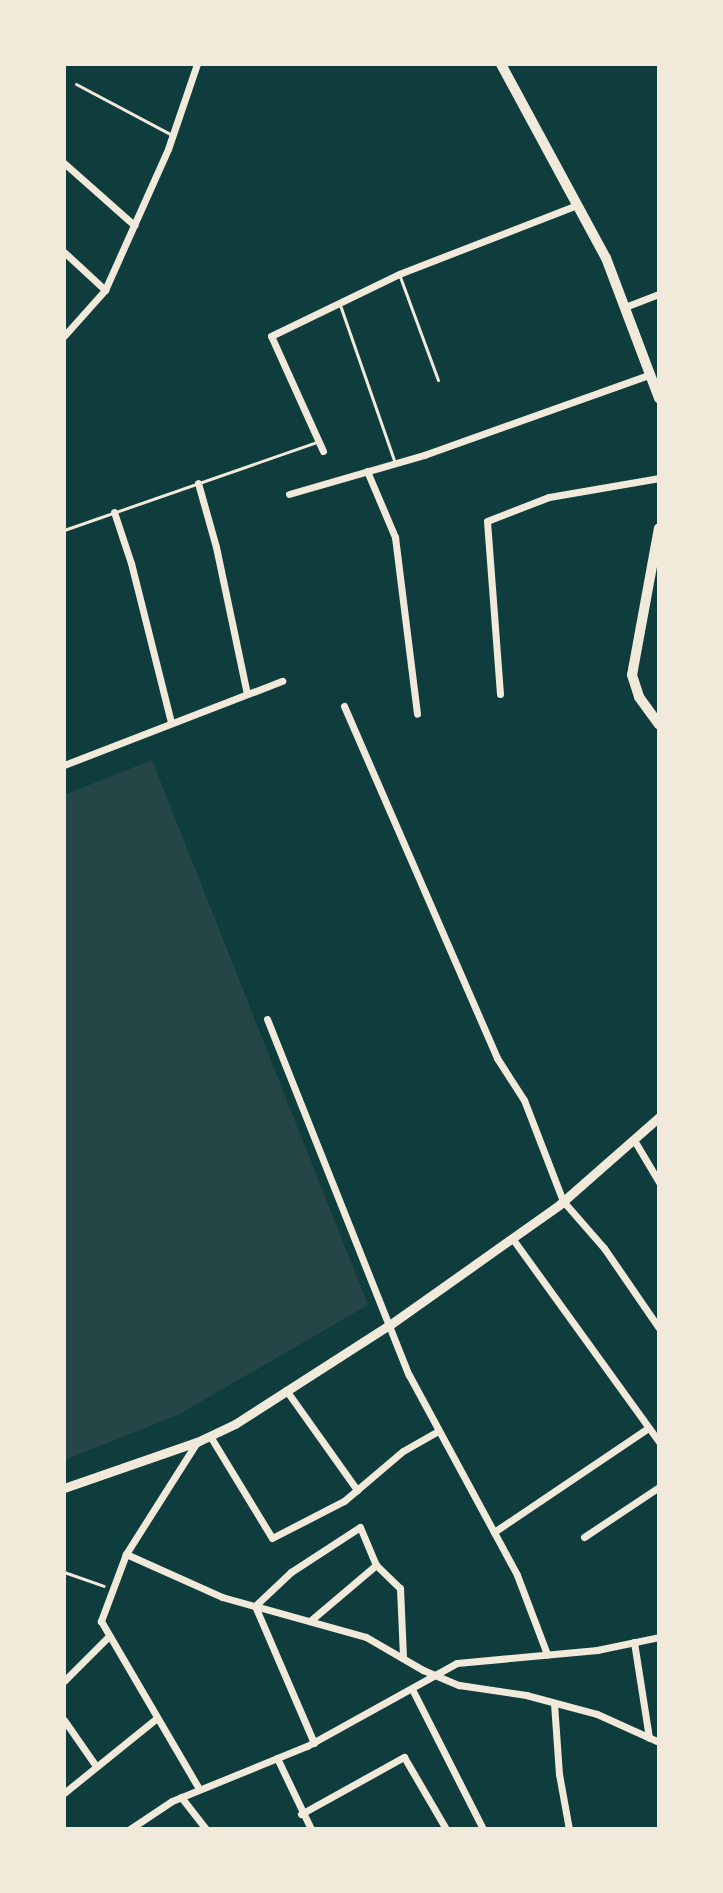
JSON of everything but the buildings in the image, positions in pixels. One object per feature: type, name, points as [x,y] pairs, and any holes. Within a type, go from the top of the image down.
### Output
[{"type":"main road","points":[[501,64],[606,258],[659,398]]},
{"type":"main road","points":[[659,528],[632,675],[639,697],[659,725]]},
{"type":"street","points":[[64,336],[105,290],[173,135],[197,64]]},
{"type":"street","points":[[64,163],[134,225]]},
{"type":"street","points":[[323,451],[271,336],[399,274],[577,205]]},
{"type":"street","points":[[64,252],[105,290]]},
{"type":"street","points":[[625,307],[659,294]]},
{"type":"street","points":[[289,494],[395,463],[652,374]]},
{"type":"street","points":[[367,471],[395,537],[417,714]]},
{"type":"street","points":[[500,694],[487,521],[549,497],[659,478]]},
{"type":"street","points":[[198,483],[216,547],[247,694]]},
{"type":"street","points":[[114,512],[131,563],[171,722]]},
{"type":"street","points":[[64,765],[282,681]]},
{"type":"street","points":[[344,706],[497,1058],[524,1100],[563,1201],[604,1248],[659,1328]]},
{"type":"street","points":[[267,1019],[409,1375],[517,1575],[547,1654]]},
{"type":"street","points":[[64,1488],[197,1442],[235,1424],[391,1324],[512,1238],[563,1201],[659,1117]]},
{"type":"street","points":[[634,1140],[659,1182]]},
{"type":"street","points":[[512,1238],[659,1442]]},
{"type":"street","points":[[286,1390],[357,1490]]},
{"type":"street","points":[[494,1532],[648,1428]]},
{"type":"street","points":[[210,1436],[272,1538],[344,1501],[403,1451],[438,1431]]},
{"type":"street","points":[[197,1442],[126,1554],[101,1621],[199,1789]]},
{"type":"street","points":[[584,1537],[659,1487]]},
{"type":"street","points":[[255,1606],[291,1572],[360,1527],[376,1565],[400,1588],[403,1656]]},
{"type":"street","points":[[126,1554],[222,1597],[366,1637],[459,1685],[597,1714],[659,1742]]},
{"type":"street","points":[[310,1621],[376,1565]]},
{"type":"street","points":[[255,1606],[314,1743]]},
{"type":"street","points":[[64,1681],[109,1636]]},
{"type":"street","points":[[130,1829],[181,1797],[314,1743],[457,1663],[547,1654],[659,1637]]},
{"type":"street","points":[[634,1642],[649,1738]]},
{"type":"street","points":[[412,1689],[483,1829]]},
{"type":"street","points":[[554,1703],[559,1774],[569,1829]]},
{"type":"street","points":[[64,1793],[157,1718]]},
{"type":"street","points":[[64,1720],[96,1766]]},
{"type":"street","points":[[301,1814],[404,1757],[446,1829]]},
{"type":"street","points":[[277,1758],[301,1814],[311,1829]]},
{"type":"street","points":[[181,1797],[206,1829]]},
{"type":"lane","points":[[76,84],[173,135]]},
{"type":"lane","points":[[399,274],[438,380]]},
{"type":"lane","points":[[340,305],[395,463]]},
{"type":"lane","points":[[64,530],[318,441]]},
{"type":"path","points":[[64,1572],[112,1588]]},
{"type":"shaded area","points":[[152,760],[368,1305],[178,1415],[64,1460],[64,795]]}]
